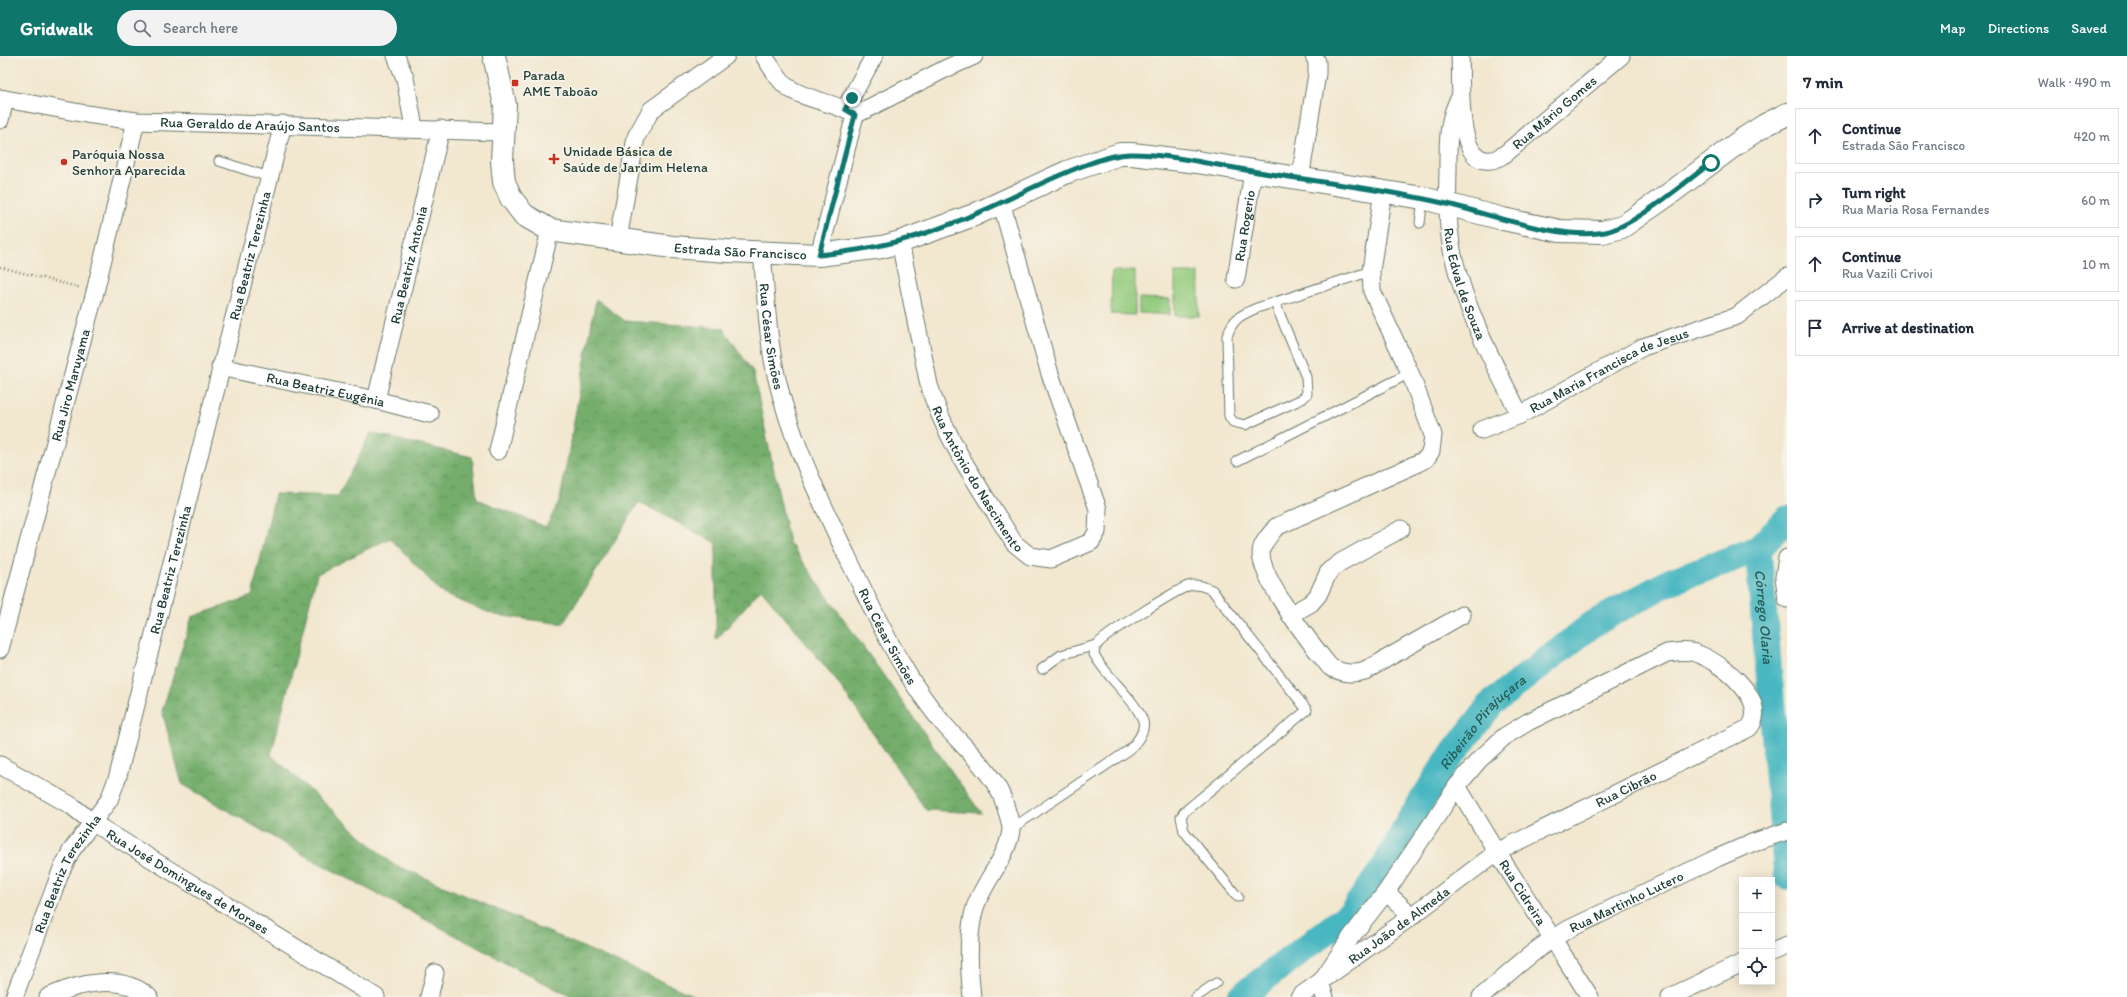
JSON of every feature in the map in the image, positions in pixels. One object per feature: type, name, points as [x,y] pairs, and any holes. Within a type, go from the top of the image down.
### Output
[{"type":"main road","name":"Estrada São Francisco","points":[[494,56],[505,105],[502,132],[504,182],[511,198],[524,215],[550,230],[672,247],[819,255],[860,251],[900,242],[941,228],[1067,172],[1120,154],[1144,154],[1423,198],[1503,219],[1554,230],[1579,233],[1603,232],[1622,227],[1765,124],[1787,114]]},
{"type":"street","points":[[396,56],[405,78],[414,128]]},
{"type":"street","points":[[618,239],[636,137],[643,122],[651,110],[726,56]]},
{"type":"street","points":[[764,56],[778,77],[787,86],[850,112],[947,62],[974,56]]},
{"type":"street","points":[[819,255],[850,112],[874,56]]},
{"type":"street","points":[[1300,179],[1317,74],[1317,62],[1314,56]]},
{"type":"street","points":[[1460,56],[1460,97]]},
{"type":"street","name":"Rua Mário Gomes","points":[[1460,97],[1466,136],[1476,157],[1484,160],[1492,160],[1505,154],[1621,56]]},
{"type":"street","name":"Rua Edval de Souza","points":[[1460,97],[1450,119],[1448,134],[1447,204],[1453,255],[1461,283],[1494,363],[1520,415]]},
{"type":"street","points":[[0,120],[3,98]]},
{"type":"street","name":"Rua Geraldo de Araújo Santos","points":[[3,98],[86,114],[136,121],[207,124],[282,124],[502,132]]},
{"type":"street","name":"Rua Jiro Maruyama","points":[[0,649],[6,599],[94,292],[136,121]]},
{"type":"street","name":"Rua Beatriz Terezinha","points":[[14,997],[61,872],[71,851],[109,800],[118,776],[282,124]]},
{"type":"street","name":"Rua Beatriz Antonia","points":[[376,400],[441,129]]},
{"type":"street","name":"Rua Rogerio","points":[[1236,279],[1254,172]]},
{"type":"street","points":[[1384,192],[1370,270],[1372,291],[1410,373],[1433,435],[1431,451],[1426,459],[1276,527],[1265,541],[1261,552],[1262,565],[1290,615],[1330,667],[1347,674],[1365,671],[1462,615]]},
{"type":"street","name":"Rua Antônio do Nascimento","points":[[900,242],[929,385],[945,428],[1014,543],[1030,556],[1051,559],[1091,542],[1097,532],[1098,509],[1050,374],[1001,202]]},
{"type":"street","points":[[498,451],[550,230]]},
{"type":"street","name":"Rua César Simões","points":[[762,252],[776,378],[790,423],[814,486],[875,614],[906,671],[940,719],[996,784],[1004,802],[1011,828],[1006,848],[988,879],[975,910],[969,940],[968,963],[972,997]]},
{"type":"street","name":"Rua Maria Francisca de Jesus","points":[[1482,430],[1520,415],[1643,347],[1737,316],[1787,277]]},
{"type":"street","name":"Rua Beatriz Eugênia","points":[[220,367],[376,400],[430,414]]},
{"type":"street","points":[[1290,615],[1311,603],[1318,595],[1329,571],[1340,562],[1401,529]]},
{"type":"street","points":[[1787,558],[1784,577],[1787,599]]},
{"type":"street","name":"Rua Cibrão","points":[[1457,786],[1479,760],[1505,736],[1528,722],[1667,653],[1681,651],[1695,652],[1718,664],[1741,682],[1754,708],[1755,717],[1753,724],[1744,732],[1497,852]]},
{"type":"street","name":"Rua José Domingues de Moraes","points":[[0,765],[72,806],[93,823],[376,997]]},
{"type":"street","points":[[1322,990],[1351,937],[1386,892],[1457,786]]},
{"type":"street","name":"Rua Cidreira","points":[[1457,786],[1497,852],[1590,997]]},
{"type":"street","name":"Rua Martinho Lutero","points":[[1481,997],[1552,938],[1717,858],[1781,833]]},
{"type":"street","name":"Rua João de Almeda","points":[[1299,997],[1322,990],[1412,916],[1497,852]]},
{"type":"street","points":[[1386,892],[1412,916]]},
{"type":"street","points":[[1670,997],[1739,964]]},
{"type":"street","points":[[429,997],[436,973]]},
{"type":"street","points":[[48,997],[90,984],[119,982],[142,991],[149,997]]},
{"type":"lane","points":[[219,161],[269,177]]},
{"type":"lane","points":[[1420,223],[1423,198]]},
{"type":"lane","points":[[1274,303],[1306,377],[1307,394],[1302,398],[1245,425],[1238,424],[1229,416],[1227,336],[1231,324],[1242,314],[1274,303],[1370,270]]},
{"type":"lane","points":[[1237,461],[1410,373]]},
{"type":"lane","points":[[1042,669],[1061,655],[1096,645],[1105,637],[1150,608],[1188,586],[1199,585],[1212,590],[1307,710],[1184,812],[1181,818],[1184,831],[1238,897]]},
{"type":"lane","points":[[1011,828],[1129,750],[1138,741],[1142,730],[1143,721],[1120,688],[1099,665],[1094,654],[1096,645]]},
{"type":"lane","points":[[1196,997],[1216,982]]},
{"type":"path","points":[[0,267],[94,292]]},
{"type":"green space","points":[[1112,271],[1135,271],[1135,315],[1111,314]]},
{"type":"green space","points":[[1175,273],[1199,273],[1199,316],[1175,316]]},
{"type":"green space","points":[[1139,298],[1170,299],[1170,315],[1139,313]]},
{"type":"green space","points":[[596,299],[625,321],[723,328],[753,372],[789,542],[981,813],[926,810],[833,676],[761,589],[716,640],[716,543],[639,502],[563,624],[495,615],[443,594],[390,538],[317,574],[271,755],[391,863],[697,997],[571,997],[304,855],[182,784],[162,711],[192,617],[252,596],[275,494],[338,496],[371,433],[472,457],[477,499],[546,527],[560,500]]},
{"type":"waterway","name":"Ribeirão Pirajuçara","points":[[1240,997],[1351,913],[1384,868],[1411,818],[1446,763],[1492,703],[1593,624],[1669,582],[1758,549],[1787,519]]},
{"type":"waterway","name":"Córrego Olaria","points":[[1758,549],[1787,876]]},
{"type":"place","name":"Parada AME Taboão","points":[[515,83]]},
{"type":"place","name":"Unidade Básica de Saúde de Jardim Helena","points":[[554,159]]},
{"type":"place","name":"Paróquia Nossa Senhora Aparecida","points":[[64,162]]},
{"type":"route","points":[[852,98],[845,109],[855,115],[819,255],[860,251],[900,242],[974,215],[1067,172],[1120,154],[1144,154],[1423,198],[1503,219],[1560,231],[1579,233],[1603,232],[1622,227],[1711,163]]}]
